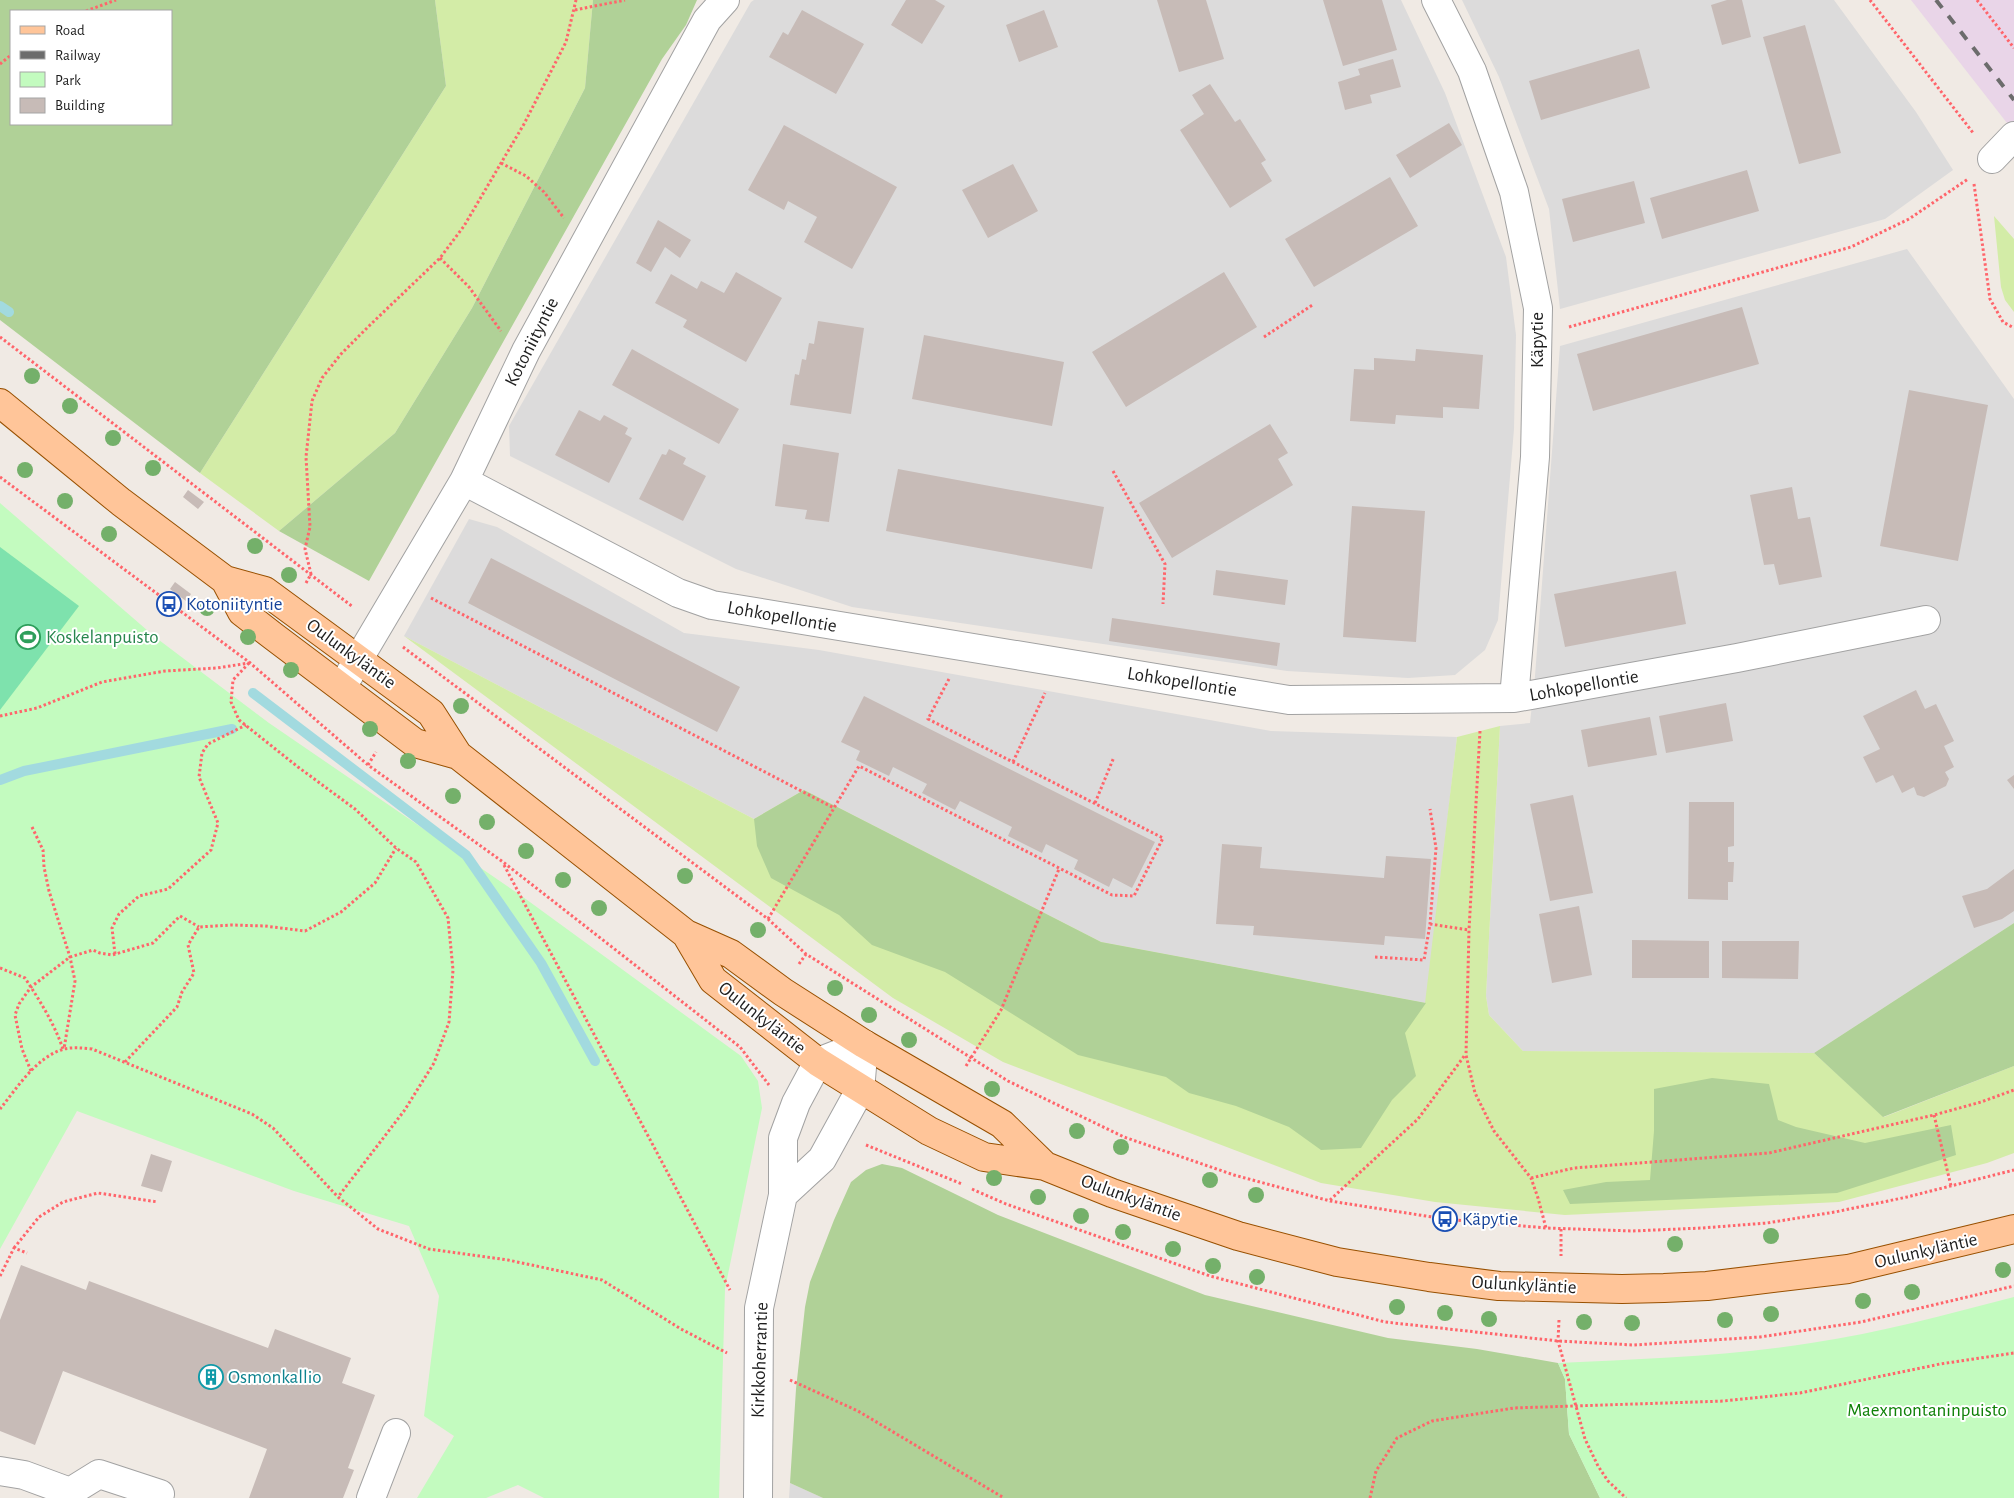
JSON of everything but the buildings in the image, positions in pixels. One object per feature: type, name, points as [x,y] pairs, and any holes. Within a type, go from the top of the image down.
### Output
[{"type":"main road","name":"Oulunkyläntie","points":[[0,403],[121,502],[225,580],[264,591],[431,713],[458,755],[686,934],[731,954],[783,992],[864,1044],[1002,1124],[1045,1166]]},
{"type":"main road","name":"Oulunkyläntie","points":[[225,580],[242,612],[415,743],[458,755]]},
{"type":"main road","name":"Oulunkyläntie","points":[[686,934],[713,980],[818,1062],[860,1090],[930,1131],[984,1157],[1045,1166],[1112,1193],[1238,1236],[1338,1262],[1499,1286],[1622,1289],[1707,1286],[1848,1269],[2014,1229]]},
{"type":"street","name":"Kotoniityntie","points":[[342,687],[464,481],[526,352],[584,244],[707,20],[725,0]]},
{"type":"street","name":"Käpytie","points":[[1436,0],[1472,71],[1514,192],[1538,308],[1535,457],[1514,698]]},
{"type":"street","points":[[1992,159],[2014,136]]},
{"type":"street","name":"Lohkopellontie","points":[[464,481],[678,593],[712,605],[1289,700],[1514,698],[1737,658],[1926,620]]},
{"type":"street","points":[[783,1195],[822,1159],[860,1090],[864,1044],[818,1062]]},
{"type":"street","name":"Kirkkoherrantie","points":[[758,1498],[759,1308],[783,1195],[783,1138],[796,1103],[818,1062]]},
{"type":"street","points":[[371,1498],[396,1433]]},
{"type":"street","points":[[0,1471],[24,1475],[70,1492],[99,1474],[160,1494]]},
{"type":"path","points":[[89,10],[116,0]]},
{"type":"path","points":[[311,574],[305,549],[310,527],[306,457],[312,401],[322,378],[342,354],[408,286],[440,258],[464,226],[524,124],[566,42],[576,0]]},
{"type":"path","points":[[575,10],[625,0]]},
{"type":"path","points":[[1870,0],[1992,159]]},
{"type":"path","points":[[1977,0],[2014,48]]},
{"type":"path","points":[[0,64],[10,56]]},
{"type":"path","points":[[501,163],[526,176],[544,192],[584,244]]},
{"type":"path","points":[[1538,337],[1851,247],[1909,219],[1972,176],[1990,299],[2003,322],[2014,328]]},
{"type":"path","points":[[440,258],[469,288],[503,334],[526,352]]},
{"type":"path","points":[[1264,337],[1314,304]]},
{"type":"path","points":[[0,337],[353,607]]},
{"type":"path","points":[[1113,471],[1166,564],[1163,604]]},
{"type":"path","points":[[0,477],[249,662],[368,765],[503,862],[740,1047],[770,1086]]},
{"type":"path","points":[[424,594],[834,808]]},
{"type":"path","points":[[397,643],[768,918],[806,954],[1008,1081],[1124,1136],[1234,1175],[1330,1201],[1445,1219],[1561,1229],[1632,1231],[1767,1223],[1844,1210],[2014,1170]]},
{"type":"path","points":[[0,716],[37,708],[102,682],[165,671],[217,668],[249,662]]},
{"type":"path","points":[[249,662],[233,680],[231,702],[239,720],[298,768],[355,809],[396,848],[416,862],[448,918],[453,970],[449,1022],[434,1063],[409,1103],[338,1197]]},
{"type":"path","points":[[768,918],[859,766],[1112,896],[1134,896],[1163,838],[928,719],[950,676]]},
{"type":"path","points":[[1013,762],[1046,692]]},
{"type":"path","points":[[1483,698],[1469,930],[1466,1055],[1475,1093],[1494,1131],[1531,1178],[1546,1228]]},
{"type":"path","points":[[115,954],[112,928],[119,914],[139,896],[168,889],[211,850],[218,823],[199,777],[202,753],[208,744],[246,725]]},
{"type":"path","points":[[1095,803],[1114,757]]},
{"type":"path","points":[[1375,956],[1424,960],[1430,924],[1436,848],[1430,809]]},
{"type":"path","points":[[32,827],[43,850],[48,890],[70,957],[75,981],[64,1049]]},
{"type":"path","points":[[31,1071],[22,1049],[15,1015],[19,1004],[31,987],[70,957],[93,950],[100,954],[115,954],[153,943],[180,916],[199,927],[265,926],[305,931],[341,912],[375,883],[396,848]]},
{"type":"path","points":[[503,862],[733,1294],[759,1308]]},
{"type":"path","points":[[970,1058],[1001,1010],[1059,869]]},
{"type":"path","points":[[1430,924],[1469,930]]},
{"type":"path","points":[[125,1063],[177,1007],[182,992],[194,973],[188,945],[199,927]]},
{"type":"path","points":[[0,968],[25,978],[35,997],[45,1007],[64,1049]]},
{"type":"path","points":[[0,1109],[31,1071],[46,1059],[64,1049],[92,1049],[252,1114],[273,1128],[338,1197],[378,1229],[429,1249],[508,1260],[602,1280],[681,1329],[730,1354]]},
{"type":"path","points":[[1330,1201],[1418,1119],[1466,1055]]},
{"type":"path","points":[[1531,1178],[1574,1168],[1769,1153],[1934,1116],[2014,1090]]},
{"type":"path","points":[[1934,1116],[1951,1186]]},
{"type":"path","points":[[0,1276],[14,1248],[39,1217],[63,1202],[98,1193],[158,1202]]},
{"type":"path","points":[[14,1248],[27,1252]]},
{"type":"path","points":[[1558,1341],[1585,1439],[1598,1466],[1608,1481],[1626,1498]]},
{"type":"path","points":[[1370,1498],[1376,1471],[1397,1438],[1432,1421],[1514,1408],[1724,1400],[1800,1393],[1940,1364],[2014,1353]]},
{"type":"path","points":[[788,1379],[858,1411],[1004,1498]]},
{"type":"shaded area","points":[[754,0],[1401,0],[1445,93],[1506,257],[1516,335],[1514,429],[1498,620],[1485,650],[1455,675],[1408,678],[1287,671],[852,607],[736,569],[510,456],[509,426],[751,2]]},
{"type":"shaded area","points":[[1462,0],[1834,0],[1916,112],[1953,170],[1885,219],[1560,309],[1549,209],[1499,77]]},
{"type":"shaded area","points":[[1911,0],[2014,0],[2014,132]]},
{"type":"shaded area","points":[[1907,249],[2014,399],[2014,923],[1814,1053],[1523,1051],[1489,1015],[1486,996],[1500,726],[1530,723],[1560,346]]},
{"type":"shaded area","points":[[469,519],[497,527],[684,633],[819,650],[1271,731],[1457,737],[1426,1003],[1101,942],[804,790],[754,819],[404,636]]},
{"type":"shaded area","points":[[790,1483],[823,1498],[789,1498]]},
{"type":"green space","points":[[0,0],[435,0],[446,86],[200,473],[0,320]]},
{"type":"green space","points":[[435,0],[593,0],[585,88],[472,308],[395,433],[279,531],[200,473],[446,86]]},
{"type":"green space","points":[[593,0],[697,0],[686,25],[662,59],[369,581],[279,531],[395,433],[472,308],[585,88]]},
{"type":"green space","points":[[1994,216],[2014,239],[2014,312],[2005,300],[2001,287]]},
{"type":"green space","name":"Koskelanpuisto","points":[[0,503],[155,637],[269,723],[523,897],[741,1056],[758,1081],[762,1108],[725,1289],[719,1498],[544,1498],[518,1485],[486,1498],[417,1498],[454,1436],[424,1416],[439,1296],[409,1226],[294,1191],[77,1111],[0,1249]]},
{"type":"green space","name":"Koskelanpuisto","points":[[0,547],[79,606],[0,710]]},
{"type":"green space","points":[[404,636],[754,819],[804,790],[1101,942],[1425,1003],[1457,737],[1500,726],[1486,996],[1489,1015],[1523,1051],[1814,1053],[1884,1117],[2014,1066],[2014,1153],[1987,1163],[1839,1202],[1565,1215],[1435,1202],[1321,1183],[1003,1062],[893,998]]},
{"type":"green space","points":[[804,790],[1101,942],[1426,1003],[1405,1033],[1416,1076],[1392,1100],[1361,1148],[1321,1150],[1289,1127],[1236,1106],[1189,1093],[1166,1077],[1078,1055],[945,972],[872,945],[839,915],[771,878],[757,846],[754,819]]},
{"type":"green space","points":[[2014,923],[2014,1066],[1883,1117],[1814,1053]]},
{"type":"green space","points":[[1712,1078],[1769,1084],[1778,1120],[1796,1127],[1865,1143],[1951,1125],[1956,1155],[1837,1193],[1570,1204],[1563,1190],[1606,1182],[1650,1180],[1654,1131],[1654,1089]]},
{"type":"green space","points":[[882,1164],[902,1168],[998,1215],[1205,1295],[1388,1338],[1477,1349],[1558,1363],[1565,1379],[1569,1434],[1600,1498],[823,1498],[790,1483],[796,1389],[805,1307],[810,1282],[851,1182],[866,1170]]},
{"type":"green space","name":"Maexmontaninpuisto","points":[[2014,1297],[2014,1498],[1600,1498],[1569,1434],[1565,1379],[1558,1363],[1717,1354],[1811,1343],[1888,1329]]},
{"type":"waterway","points":[[0,306],[9,312]]},
{"type":"waterway","points":[[253,693],[466,855],[541,963],[595,1061]]},
{"type":"waterway","points":[[0,780],[24,771],[232,729]]},
{"type":"railway","points":[[1936,0],[2014,100]]},
{"type":"place","name":"Kotoniityntie","points":[[169,604]]},
{"type":"place","name":"Koskelanpuisto","points":[[28,637]]},
{"type":"place","name":"Käpytie","points":[[1445,1219]]},
{"type":"place","name":"Osmonkallio","points":[[211,1377]]}]
